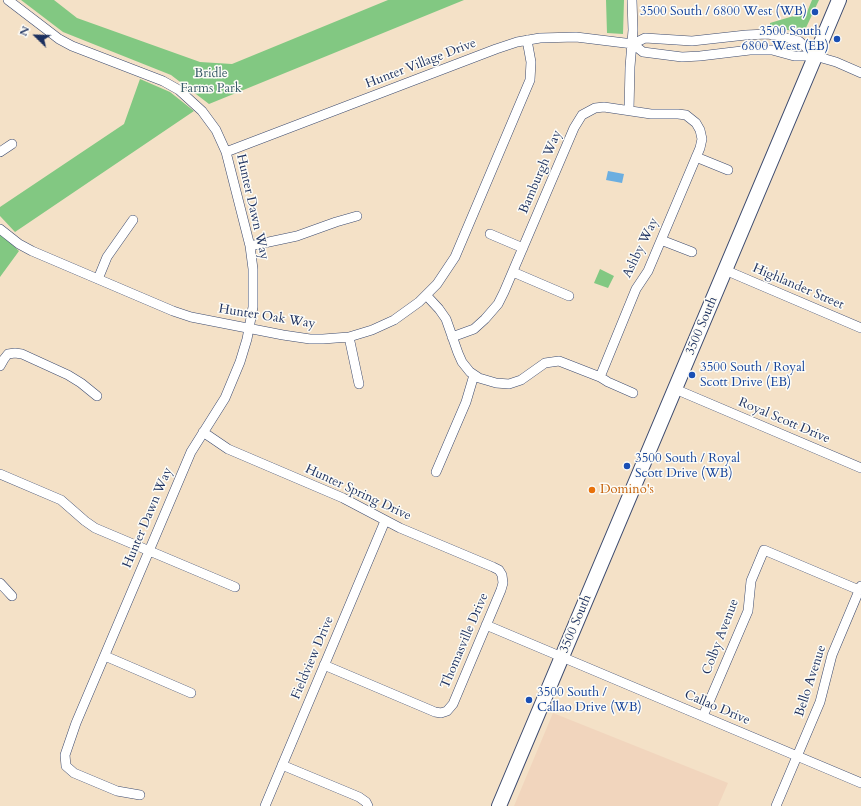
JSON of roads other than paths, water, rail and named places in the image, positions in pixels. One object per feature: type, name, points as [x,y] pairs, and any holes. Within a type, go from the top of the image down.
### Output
[{"type":"main road","name":"3500 South","points":[[499,806],[839,0]]},
{"type":"street","name":"Hunter Dawn Way","points":[[8,0],[53,36],[65,43],[154,77],[178,90],[194,103],[216,130],[226,152],[250,246],[254,295],[250,329],[240,362],[225,398],[191,452],[74,728],[65,755],[66,766],[74,774],[113,789],[140,795]]},
{"type":"street","points":[[629,110],[630,67],[633,44],[632,0]]},
{"type":"street","name":"Hunter Village Drive","points":[[226,152],[496,49],[540,38],[564,37],[633,44],[645,38],[692,41],[746,34],[767,34],[799,41],[816,56]]},
{"type":"street","name":"Hunter Oak Way","points":[[0,229],[25,248],[182,314],[199,319],[310,339],[348,337],[372,330],[402,315],[426,295],[443,276],[455,257],[528,85],[531,68],[528,40]]},
{"type":"street","name":"Hunter Village Drive","points":[[633,44],[643,52],[678,56],[700,56],[761,50],[772,50],[794,56],[816,56]]},
{"type":"street","points":[[816,56],[836,62],[861,73]]},
{"type":"street","name":"Bamburgh Way","points":[[452,337],[471,331],[485,320],[498,304],[579,119],[591,109],[599,107],[651,114],[682,114],[694,120],[700,130]]},
{"type":"street","name":"Ashby Way","points":[[600,377],[636,289],[647,274],[696,157],[702,139],[700,130]]},
{"type":"street","points":[[0,152],[12,144]]},
{"type":"street","points":[[696,157],[728,170]]},
{"type":"street","points":[[250,246],[297,236],[357,216]]},
{"type":"street","points":[[98,279],[107,257],[133,220]]},
{"type":"street","points":[[490,234],[523,248]]},
{"type":"street","points":[[661,240],[692,252]]},
{"type":"street","name":"Highlander Street","points":[[725,270],[861,328]]},
{"type":"street","points":[[513,272],[569,296]]},
{"type":"street","points":[[426,295],[443,314],[462,362],[474,375],[490,382],[509,384],[521,380],[540,365],[554,361],[564,363],[600,377],[633,393]]},
{"type":"street","points":[[348,337],[358,384]]},
{"type":"street","points":[[0,366],[8,354],[22,354],[55,368],[82,383],[96,396]]},
{"type":"street","points":[[436,472],[466,402],[474,375]]},
{"type":"street","name":"Royal Scott Drive","points":[[675,389],[861,468]]},
{"type":"street","name":"Hunter Spring Drive","points":[[203,432],[228,449],[343,498],[385,521],[493,567],[499,570],[502,575]]},
{"type":"street","points":[[0,474],[56,498],[66,504],[95,528],[235,587]]},
{"type":"street","name":"Fieldview Drive","points":[[265,806],[385,521]]},
{"type":"street","name":"Colby Avenue","points":[[703,716],[748,611],[751,581],[764,550],[860,588]]},
{"type":"street","name":"Thomasville Drive","points":[[324,666],[433,711],[444,712],[449,710],[453,704],[502,586],[502,575]]},
{"type":"street","points":[[0,583],[12,596]]},
{"type":"street","name":"Bello Avenue","points":[[776,806],[822,695],[832,655],[860,588]]},
{"type":"street","name":"Callao Drive","points":[[486,625],[861,783]]},
{"type":"street","points":[[104,656],[191,692]]},
{"type":"street","points":[[282,765],[359,798],[366,802],[368,806]]},
{"type":"water","points":[[608,171],[624,174],[622,183],[606,180]]},
{"type":"place","name":"3500 South / 6800 West (WB)","points":[[815,12]]},
{"type":"place","name":"3500 South / 6800 West (EB)","points":[[837,39]]},
{"type":"place","name":"3500 South / Royal Scott Drive (EB)","points":[[692,375]]},
{"type":"place","name":"3500 South / Royal Scott Drive (WB)","points":[[627,466]]},
{"type":"place","name":"Domino's","points":[[592,490]]},
{"type":"place","name":"3500 South / Callao Drive (WB)","points":[[529,700]]},
{"type":"park label","name":"Bridle Farms Park","points":[[211,82]]}]
